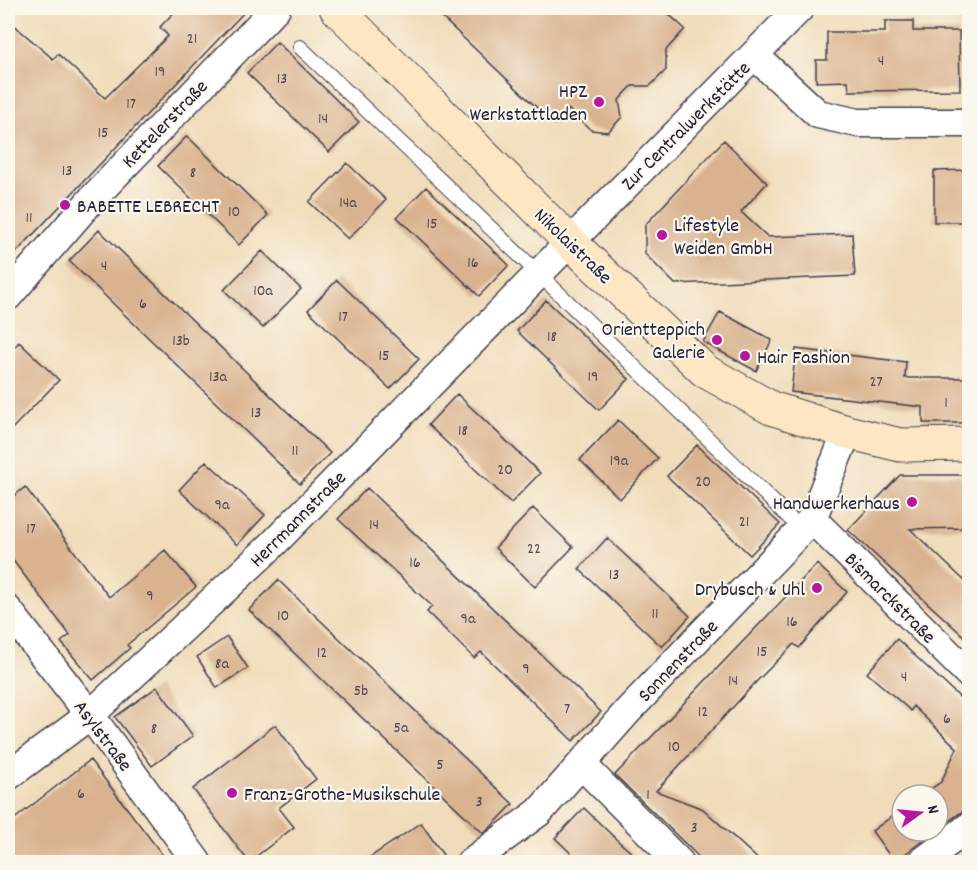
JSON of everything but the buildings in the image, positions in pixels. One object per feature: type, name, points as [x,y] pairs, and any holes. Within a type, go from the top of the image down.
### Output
[{"type":"main road","name":"Nikolaistraße","points":[[336,8],[569,241],[705,371],[771,408],[847,432],[900,445],[969,444]]},
{"type":"street","name":"Kettelerstraße","points":[[8,296],[93,198],[276,8]]},
{"type":"street","name":"Zur Centralwerkstätte","points":[[569,241],[800,8]]},
{"type":"street","points":[[754,56],[818,114],[858,123],[969,123]]},
{"type":"street","name":"Herrmannstraße","points":[[8,776],[90,715],[269,548],[569,241]]},
{"type":"street","name":"Sonnenstraße","points":[[471,862],[539,812],[627,712],[807,524],[847,432]]},
{"type":"street","name":"Bismarckstraße","points":[[807,524],[969,675]]},
{"type":"street","name":"Asylstraße","points":[[8,610],[90,715],[197,862]]},
{"type":"street","points":[[582,765],[679,862]]},
{"type":"street","points":[[922,862],[969,826]]},
{"type":"lane","points":[[300,47],[807,524]]},
{"type":"place","name":"HPZ Werkstattladen","points":[[599,102]]},
{"type":"place","name":"BABETTE LEBRECHT","points":[[65,205]]},
{"type":"place","name":"Lifestyle Weiden GmbH","points":[[662,235]]},
{"type":"place","name":"Orientteppich Galerie","points":[[717,340]]},
{"type":"place","name":"Hair Fashion","points":[[745,356]]},
{"type":"place","name":"Handwerkerhaus","points":[[912,502]]},
{"type":"place","name":"Drybusch & Uhl","points":[[817,588]]},
{"type":"place","name":"Franz-Grothe-Musikschule","points":[[232,793]]}]
